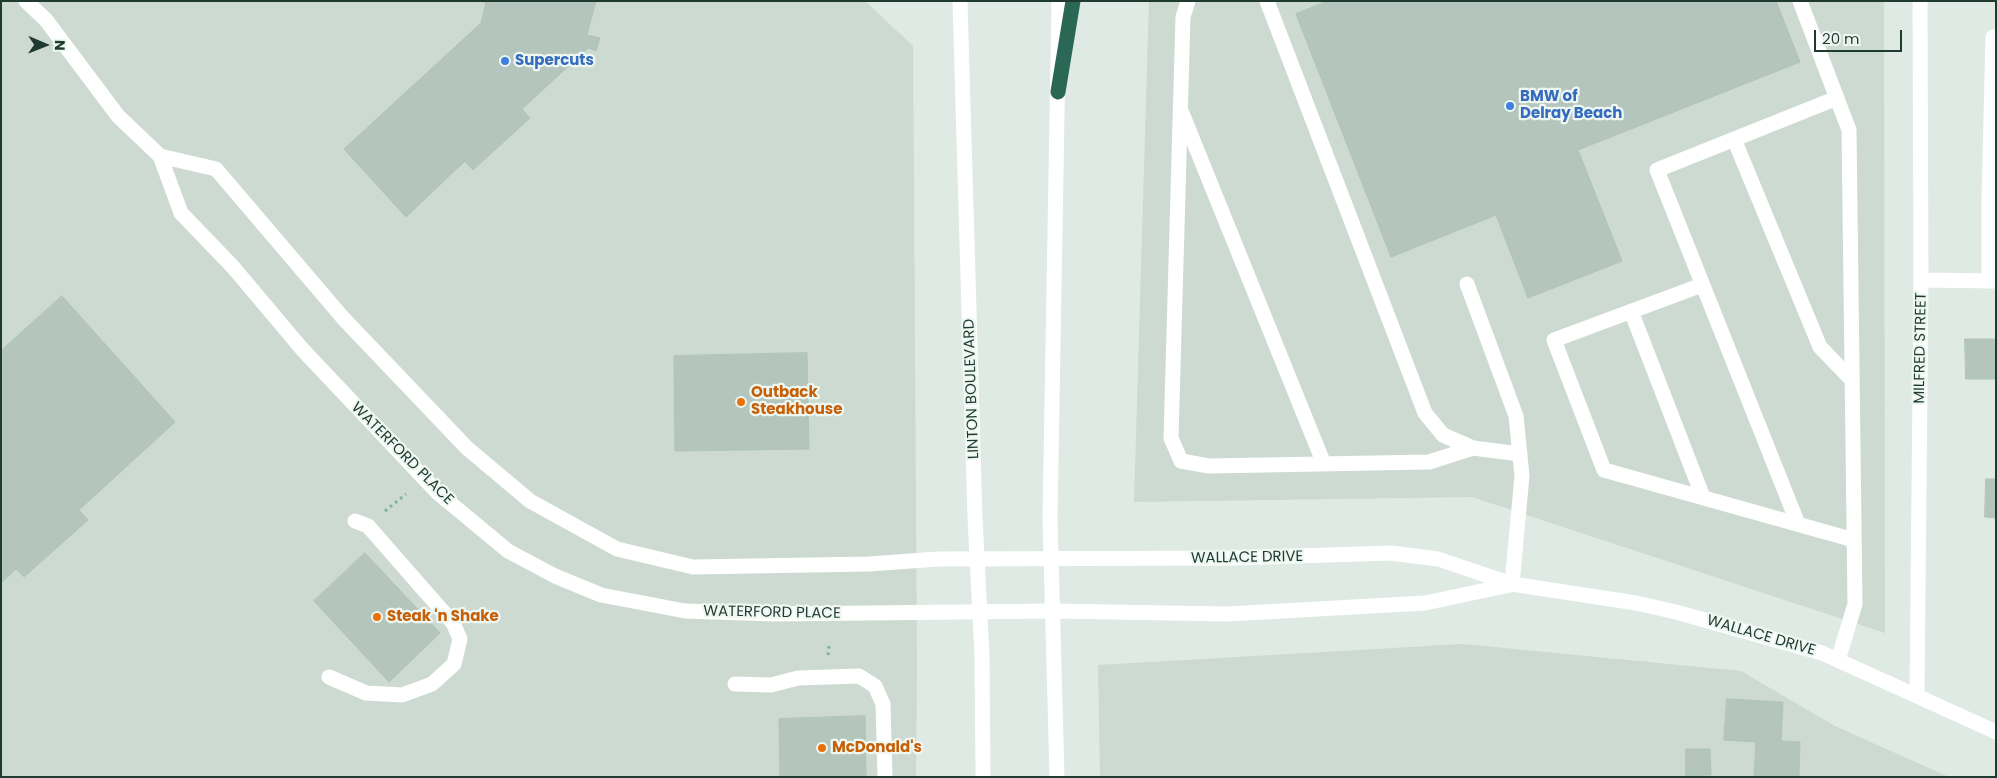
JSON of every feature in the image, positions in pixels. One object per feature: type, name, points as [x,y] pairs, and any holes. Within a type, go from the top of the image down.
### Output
[{"type":"highway","points":[[1058,92],[1074,1]]},
{"type":"street","name":"WATERFORD PLACE","points":[[26,1],[46,20],[118,116],[160,156],[181,213],[233,267],[309,356],[438,493],[508,551],[555,576],[600,595],[685,612],[775,614],[980,612]]},
{"type":"street","name":"LINTON BOULEVARD","points":[[960,1],[980,612],[983,777]]},
{"type":"street","points":[[1057,777],[1050,508],[1059,1]]},
{"type":"street","points":[[1188,1],[1183,17],[1171,438],[1181,461],[1209,466],[1429,462],[1473,448]]},
{"type":"street","points":[[1267,1],[1425,413],[1443,435],[1473,448],[1520,454]]},
{"type":"street","points":[[1800,1],[1849,130],[1855,604],[1838,660]]},
{"type":"street","name":"MILFRED STREET","points":[[1917,695],[1922,280],[1920,1]]},
{"type":"street","points":[[1922,280],[1992,281],[1993,37],[1996,38]]},
{"type":"street","points":[[1798,524],[1657,170],[1837,98]]},
{"type":"street","points":[[1180,107],[1324,464]]},
{"type":"street","points":[[1734,139],[1820,347],[1852,380]]},
{"type":"street","points":[[160,156],[216,169],[343,318],[467,448],[530,501],[617,549],[693,567],[977,559]]},
{"type":"street","points":[[1467,284],[1516,416],[1522,476],[1512,584]]},
{"type":"street","points":[[1702,284],[1554,340],[1604,470],[1854,540]]},
{"type":"street","points":[[1631,311],[1703,498]]},
{"type":"street","points":[[329,677],[366,693],[402,695],[432,684],[454,664],[460,639],[453,623],[368,526],[355,521]]},
{"type":"street","name":"WALLACE DRIVE","points":[[977,559],[1312,557],[1391,553],[1438,559],[1512,584],[1676,612],[1822,653],[1996,732]]},
{"type":"street","name":"WALLACE DRIVE","points":[[980,612],[1053,611],[1144,615],[1228,614],[1425,604],[1512,584]]},
{"type":"street","points":[[735,684],[771,685],[798,678],[859,676],[875,686],[883,704],[885,777]]},
{"type":"path","points":[[380,516],[406,494]]},
{"type":"shaded area","points":[[1,1],[865,1],[913,46],[916,777],[1,777]]},
{"type":"shaded area","points":[[1149,1],[1884,1],[1885,633],[1472,497],[1134,502]]},
{"type":"shaded area","points":[[1463,644],[1741,671],[1835,726],[1949,777],[1100,777],[1098,665]]},
{"type":"building","points":[[479,1],[596,1],[587,35],[600,38],[596,51],[588,48],[522,109],[530,118],[473,170],[465,161],[406,217],[344,149],[481,23],[486,3]]},
{"type":"building","name":"BMW of Delray Beach","points":[[1328,1],[1776,1],[1800,62],[1578,150],[1622,261],[1528,298],[1496,215],[1391,257],[1296,14]]},
{"type":"building","points":[[62,296],[175,422],[79,510],[88,520],[24,577],[16,569],[1,583],[1,351]]},
{"type":"building","points":[[1965,339],[1996,339],[1996,379],[1966,379]]},
{"type":"building","name":"Outback Steakhouse","points":[[807,353],[809,449],[675,451],[674,356]]},
{"type":"building","points":[[1986,479],[1996,479],[1996,518],[1985,517]]},
{"type":"building","name":"Steak 'n Shake","points":[[365,553],[440,633],[389,682],[314,601]]},
{"type":"building","points":[[1727,699],[1783,702],[1781,741],[1800,742],[1799,777],[1754,777],[1756,742],[1724,740]]},
{"type":"building","name":"McDonald's","points":[[865,716],[866,777],[780,777],[779,719]]},
{"type":"building","points":[[1686,749],[1710,749],[1711,775],[1686,776]]},
{"type":"place","name":"Supercuts","points":[[505,61]]},
{"type":"place","name":"BMW of Delray Beach","points":[[1510,106]]},
{"type":"place","name":"Outback Steakhouse","points":[[741,402]]},
{"type":"place","name":"Steak 'n Shake","points":[[377,617]]},
{"type":"place","name":"McDonald's","points":[[822,748]]}]
